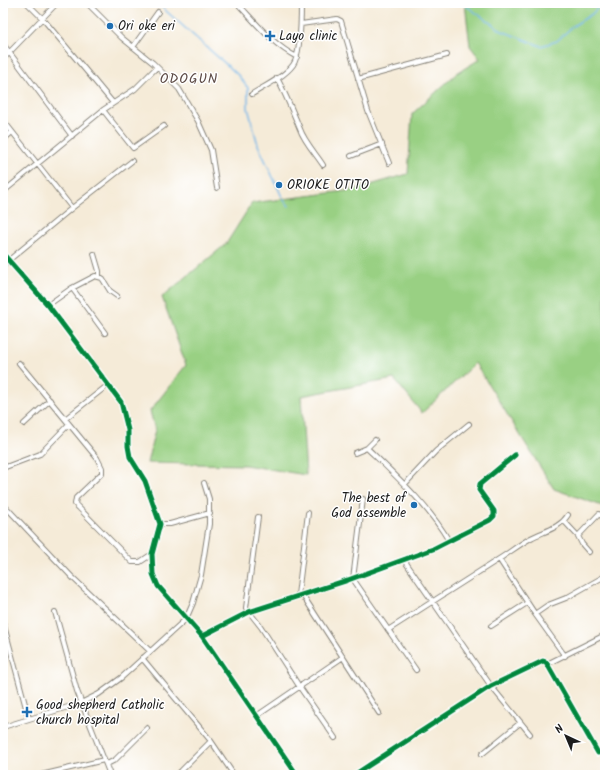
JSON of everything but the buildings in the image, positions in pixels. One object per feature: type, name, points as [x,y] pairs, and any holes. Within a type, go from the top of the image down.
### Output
[{"type":"street","points":[[27,3],[43,19],[113,103]]},
{"type":"street","points":[[3,59],[57,3]]},
{"type":"street","points":[[87,3],[179,89],[201,127],[211,150],[217,188]]},
{"type":"street","points":[[237,3],[277,44],[297,57]]},
{"type":"street","points":[[252,94],[291,68],[297,57],[301,24],[301,3]]},
{"type":"street","points":[[133,47],[158,12]]},
{"type":"street","points":[[301,24],[337,19],[341,21],[358,79],[390,163]]},
{"type":"street","points":[[3,44],[72,136]]},
{"type":"street","points":[[358,79],[447,55]]},
{"type":"street","points":[[3,192],[103,110],[135,89],[157,67]]},
{"type":"street","points":[[277,78],[287,96],[292,113],[297,119],[300,130],[323,165]]},
{"type":"street","points":[[103,110],[133,148],[164,126]]},
{"type":"street","points":[[3,120],[72,208]]},
{"type":"street","points":[[3,140],[12,132]]},
{"type":"street","points":[[351,156],[382,144]]},
{"type":"street","points":[[3,265],[132,161]]},
{"type":"street","points":[[3,254],[48,305],[121,402],[128,430],[130,458],[145,481],[160,524],[152,554],[154,580],[202,636],[258,715],[268,735],[297,775]]},
{"type":"street","points":[[94,254],[99,276],[110,291],[117,296]]},
{"type":"street","points":[[48,305],[72,288],[99,276]]},
{"type":"street","points":[[72,288],[105,333]]},
{"type":"street","points":[[19,363],[97,458],[103,471],[98,478],[76,498],[75,504],[132,562],[140,562],[152,554]]},
{"type":"street","points":[[65,419],[108,385]]},
{"type":"street","points":[[24,424],[50,400]]},
{"type":"street","points":[[3,468],[40,454],[69,424]]},
{"type":"street","points":[[405,484],[436,451],[469,424]]},
{"type":"street","points":[[355,453],[367,448],[375,440]]},
{"type":"street","points":[[367,448],[405,484],[432,515],[449,541]]},
{"type":"street","points":[[202,636],[249,612],[353,579],[404,560],[449,541],[494,516],[494,511],[480,492],[479,487],[497,468],[515,455]]},
{"type":"street","points":[[3,727],[82,703],[114,684],[186,619],[193,603],[201,575],[210,513],[204,484]]},
{"type":"street","points":[[363,499],[353,579],[416,670]]},
{"type":"street","points":[[3,504],[72,577],[150,651]]},
{"type":"street","points":[[160,524],[170,524],[210,513]]},
{"type":"street","points":[[308,513],[300,595],[379,712]]},
{"type":"street","points":[[578,536],[599,514],[603,517],[605,515]]},
{"type":"street","points":[[388,630],[432,600],[530,539],[547,532],[564,521],[568,515]]},
{"type":"street","points":[[258,517],[246,608],[261,627],[335,738]]},
{"type":"street","points":[[564,521],[578,536],[582,544],[589,552]]},
{"type":"street","points":[[499,559],[527,603],[565,656]]},
{"type":"street","points":[[404,560],[491,686],[530,734]]},
{"type":"street","points":[[535,614],[548,605],[566,598],[605,576]]},
{"type":"street","points":[[491,626],[527,603]]},
{"type":"street","points":[[55,612],[82,703],[110,775]]},
{"type":"street","points":[[3,622],[29,719]]},
{"type":"street","points":[[547,664],[605,635]]},
{"type":"street","points":[[258,715],[343,657]]},
{"type":"street","points":[[142,658],[211,741],[234,775]]},
{"type":"street","points":[[354,775],[491,686],[543,661],[547,664],[598,753]]},
{"type":"street","points":[[482,754],[520,723]]},
{"type":"street","points":[[107,764],[114,760],[147,728]]},
{"type":"street","points":[[177,775],[211,741]]},
{"type":"street","points":[[41,775],[104,760]]},
{"type":"street","points":[[362,770],[365,775]]},
{"type":"green space","points":[[465,3],[605,3],[605,507],[554,489],[475,363],[422,413],[394,379],[301,396],[306,475],[245,465],[147,463],[155,430],[150,411],[186,365],[162,297],[226,244],[252,203],[353,190],[408,174],[412,114],[457,73],[480,59],[470,46]]},
{"type":"waterway","points":[[157,3],[237,74],[248,88],[248,108],[258,145],[283,199],[289,206]]},
{"type":"waterway","points":[[462,3],[502,31],[541,46],[557,41],[573,26],[592,14],[602,3]]},
{"type":"cycle path","points":[[3,254],[48,305],[121,402],[128,430],[130,457],[145,481],[160,524],[152,554],[153,574],[158,586],[202,636],[297,775]]},
{"type":"cycle path","points":[[202,636],[249,612],[348,580],[433,549],[490,520],[494,516],[494,511],[479,490],[480,484],[515,455]]},
{"type":"cycle path","points":[[354,775],[491,686],[543,661],[546,662],[598,753]]},
{"type":"place","name":"Ori oke eri","points":[[110,26]]},
{"type":"place","name":"Layo clinic","points":[[270,36]]},
{"type":"place","name":"ORIOKE OTITO","points":[[279,185]]},
{"type":"place","name":"The best of God assemble","points":[[414,505]]},
{"type":"place","name":"Good shepherd Catholic church hospital","points":[[27,712]]},
{"type":"district","name":"ODOGUN","points":[[189,79]]}]
